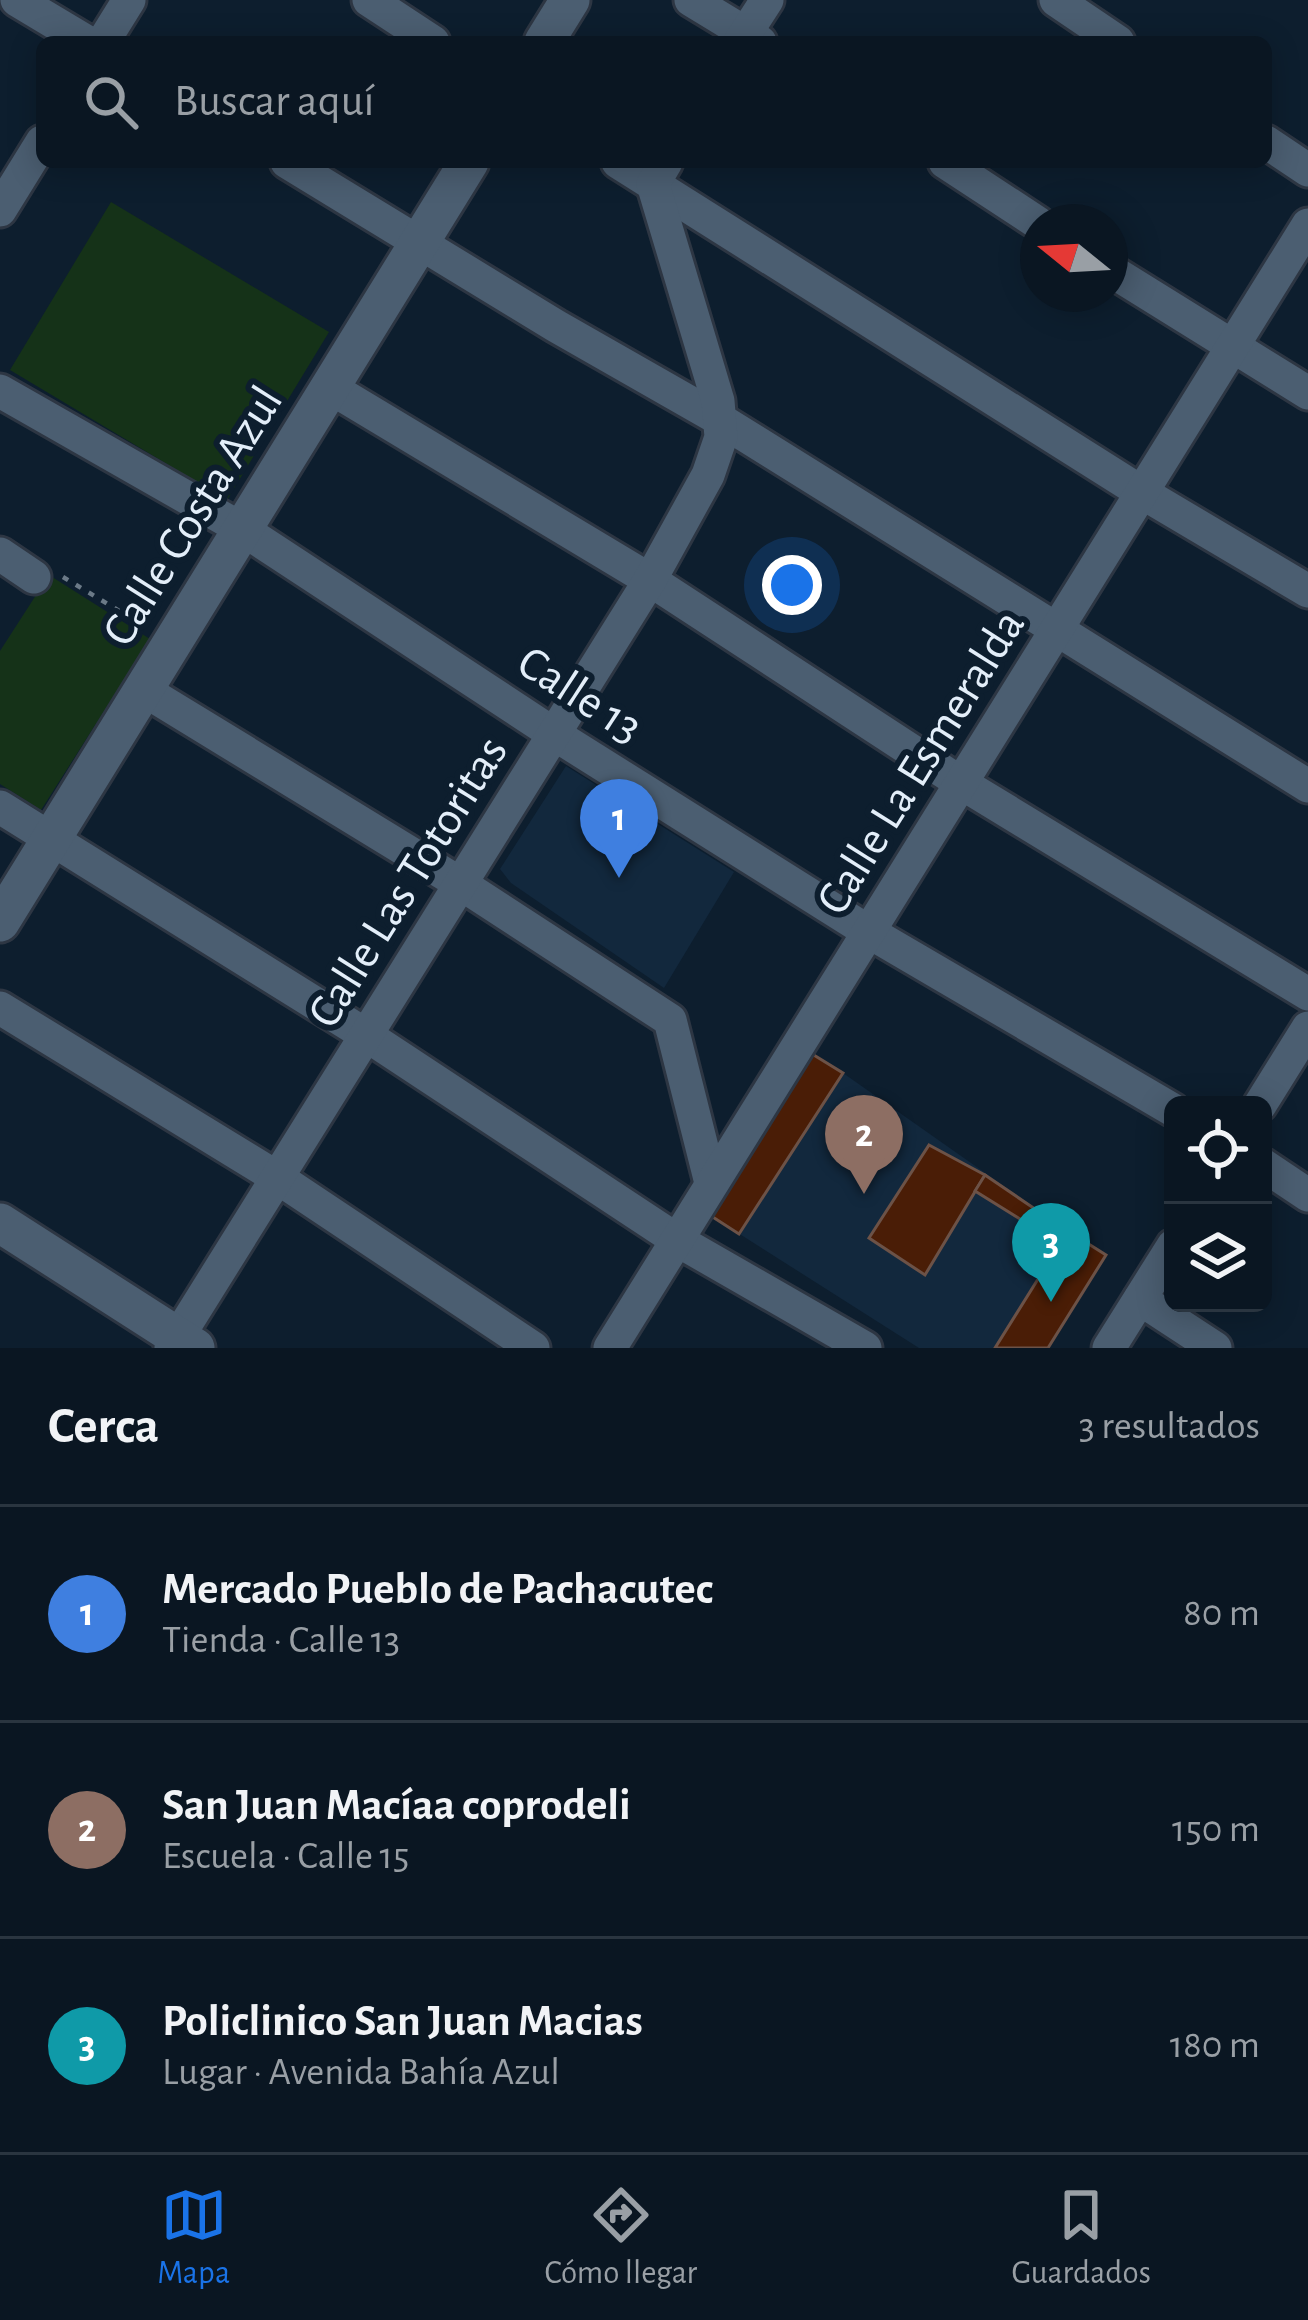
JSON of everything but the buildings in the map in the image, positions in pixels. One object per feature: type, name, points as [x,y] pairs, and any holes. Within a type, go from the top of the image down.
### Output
[{"type":"street","points":[[17,0],[77,36]]},
{"type":"street","points":[[107,36],[129,0]]},
{"type":"street","points":[[369,0],[424,36]]},
{"type":"street","points":[[548,36],[570,0]]},
{"type":"street","points":[[691,0],[745,36]]},
{"type":"street","points":[[750,36],[766,0]]},
{"type":"street","points":[[1056,0],[1109,36]]},
{"type":"street","points":[[1272,146],[1308,170]]},
{"type":"street","points":[[2,202],[36,151]]},
{"type":"street","points":[[297,168],[719,419],[1308,786]]},
{"type":"street","name":"Calle Costa Azul","points":[[0,922],[465,168]]},
{"type":"street","points":[[954,168],[1020,211]]},
{"type":"street","points":[[659,173],[1142,492],[1308,591]]},
{"type":"street","name":"Calle Las Totoritas","points":[[181,1344],[278,1178],[650,580],[708,476],[721,437],[718,401],[659,173]]},
{"type":"street","name":"Calle La Esmeralda","points":[[610,1348],[1308,225]]},
{"type":"street","points":[[1128,282],[1308,393]]},
{"type":"street","points":[[329,387],[650,580],[961,783],[1308,994]]},
{"type":"street","name":"Calle 13","points":[[0,391],[242,529],[554,734],[869,932],[1164,1105]]},
{"type":"street","points":[[0,554],[34,577]]},
{"type":"street","points":[[142,689],[461,884],[670,1020],[711,1183]]},
{"type":"street","points":[[0,807],[366,1035],[677,1240],[865,1348]]},
{"type":"street","points":[[0,1008],[278,1178],[533,1348]]},
{"type":"street","points":[[1266,1096],[1308,1028]]},
{"type":"street","points":[[1272,1171],[1308,1195]]},
{"type":"street","points":[[0,1222],[181,1344]]},
{"type":"street","points":[[1109,1348],[1164,1260]]},
{"type":"street","points":[[1140,1299],[1215,1348]]},
{"type":"path","points":[[34,577],[47,566],[171,642]]},
{"type":"shaded area","points":[[566,766],[734,872],[664,988],[511,883],[500,869]]},
{"type":"shaded area","points":[[843,1073],[1068,1231],[995,1348],[919,1348],[705,1212]]},
{"type":"green space","points":[[111,202],[329,332],[227,500],[10,370]]},
{"type":"green space","points":[[49,575],[150,639],[41,810],[0,784],[0,651]]},
{"type":"place","name":"Mercado Pueblo de Pachacutec","points":[[619,878]]},
{"type":"place","name":"San Juan Macíaa coprodeli","points":[[864,1194]]},
{"type":"place","name":"Policlinico San Juan Macias","points":[[1051,1302]]}]
